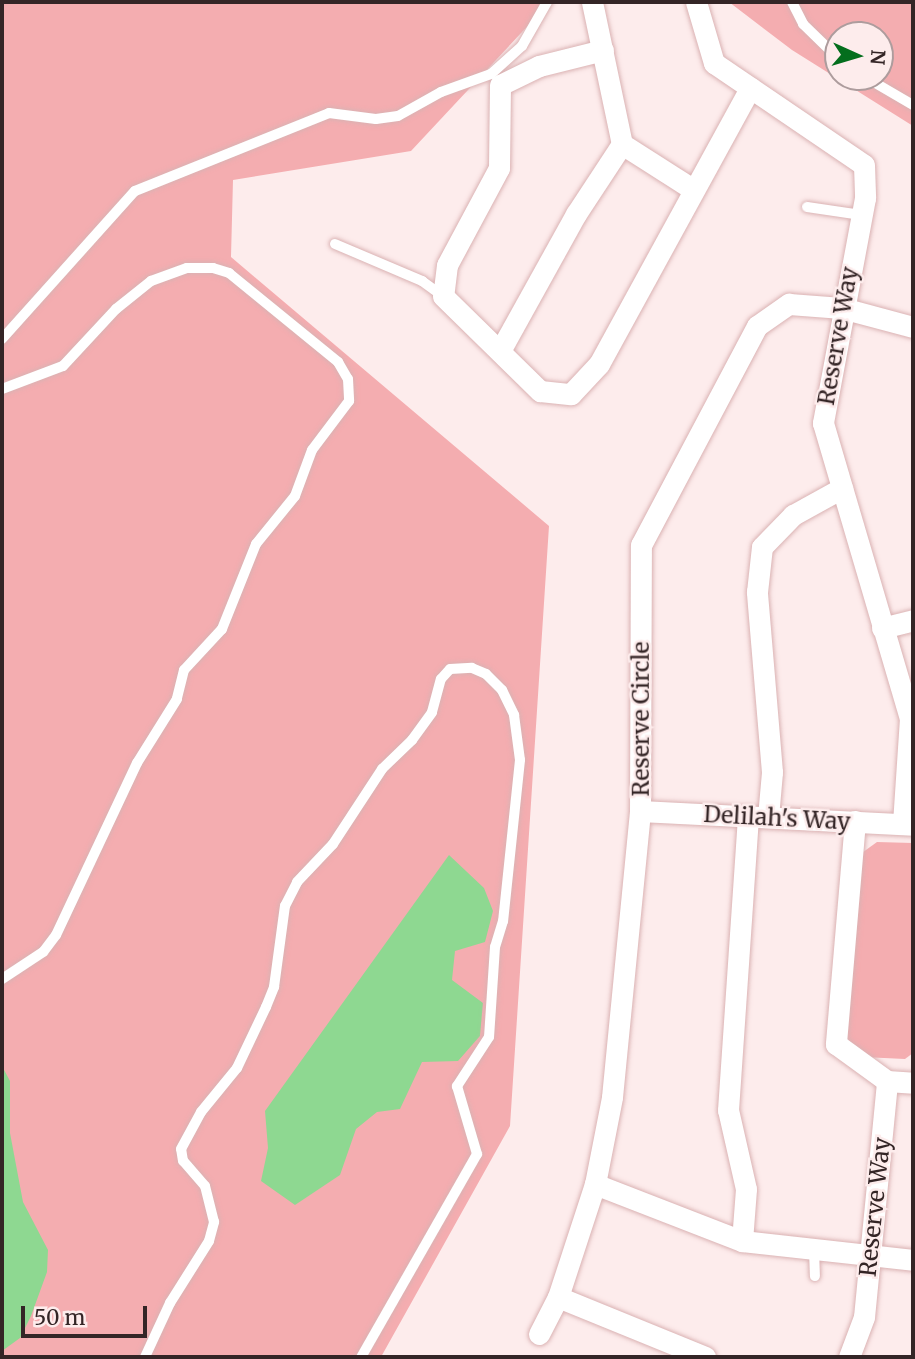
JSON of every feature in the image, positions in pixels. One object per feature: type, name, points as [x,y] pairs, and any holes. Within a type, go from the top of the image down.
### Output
[{"type":"street","points":[[592,2],[622,144],[694,190]]},
{"type":"street","name":"Reserve Way","points":[[696,2],[714,63],[864,165],[861,215],[823,423],[881,628],[912,718],[908,824]]},
{"type":"street","points":[[603,50],[539,66],[500,85],[499,168],[447,265],[443,296],[540,391],[571,394],[599,364],[750,88]]},
{"type":"street","points":[[500,351],[593,185],[622,144]]},
{"type":"street","name":"Reserve Circle","points":[[539,1334],[558,1297],[596,1184],[612,1097],[640,811],[641,545],[757,326],[789,304],[842,308],[913,327]]},
{"type":"street","points":[[742,1241],[746,1189],[728,1110],[758,817],[772,772],[757,592],[762,547],[793,515],[842,488]]},
{"type":"street","points":[[881,628],[913,620]]},
{"type":"street","name":"Delilah's Way","points":[[640,811],[908,824]]},
{"type":"street","points":[[855,821],[836,1044],[887,1081],[913,1083]]},
{"type":"street","name":"Reserve Way","points":[[849,1357],[864,1317],[887,1081]]},
{"type":"street","points":[[596,1184],[742,1241],[870,1258],[913,1260]]},
{"type":"street","points":[[558,1297],[705,1357]]},
{"type":"lane","points":[[2,339],[135,191],[329,113],[376,119],[398,116],[441,92],[491,74],[522,46],[547,2]]},
{"type":"lane","points":[[792,2],[803,24],[824,44]]},
{"type":"lane","points":[[889,91],[913,105]]},
{"type":"lane","points":[[807,208],[861,215]]},
{"type":"lane","points":[[335,244],[422,281],[443,296]]},
{"type":"lane","points":[[2,389],[64,366],[116,309],[150,281],[187,268],[213,268],[229,273],[338,362],[348,379],[349,401],[312,450],[295,496],[256,544],[222,629],[184,670],[177,699],[137,763],[56,935],[43,953],[2,979]]},
{"type":"lane","points":[[145,1357],[170,1303],[209,1241],[214,1222],[213,1203],[205,1186],[183,1161],[181,1149],[201,1112],[237,1068],[266,1007],[274,987],[285,906],[297,882],[332,844],[382,769],[412,740],[432,712],[442,679],[450,669],[472,668],[486,674],[502,690],[514,715],[520,760],[503,921],[495,947],[489,1038],[457,1086],[477,1154],[361,1357]]},
{"type":"lane","points":[[814,1250],[815,1276]]},
{"type":"shaded area","points":[[2,2],[550,2],[411,151],[233,180],[231,257],[549,526],[510,1126],[381,1357],[2,1357]]},
{"type":"shaded area","points":[[729,2],[913,2],[913,126],[857,91],[894,91],[894,21],[824,21],[824,70],[792,50]]},
{"type":"shaded area","points":[[877,842],[913,843],[913,1053],[905,1059],[863,1057],[846,1037],[859,855]]},
{"type":"shaded area","points":[[449,855],[484,888],[493,911],[485,942],[455,951],[452,980],[483,1003],[480,1036],[458,1061],[422,1062],[400,1109],[377,1112],[356,1129],[340,1175],[295,1205],[261,1181],[268,1148],[265,1111]]},
{"type":"shaded area","points":[[2,1066],[10,1081],[10,1133],[23,1202],[48,1250],[47,1272],[31,1316],[20,1338],[2,1351]]}]
